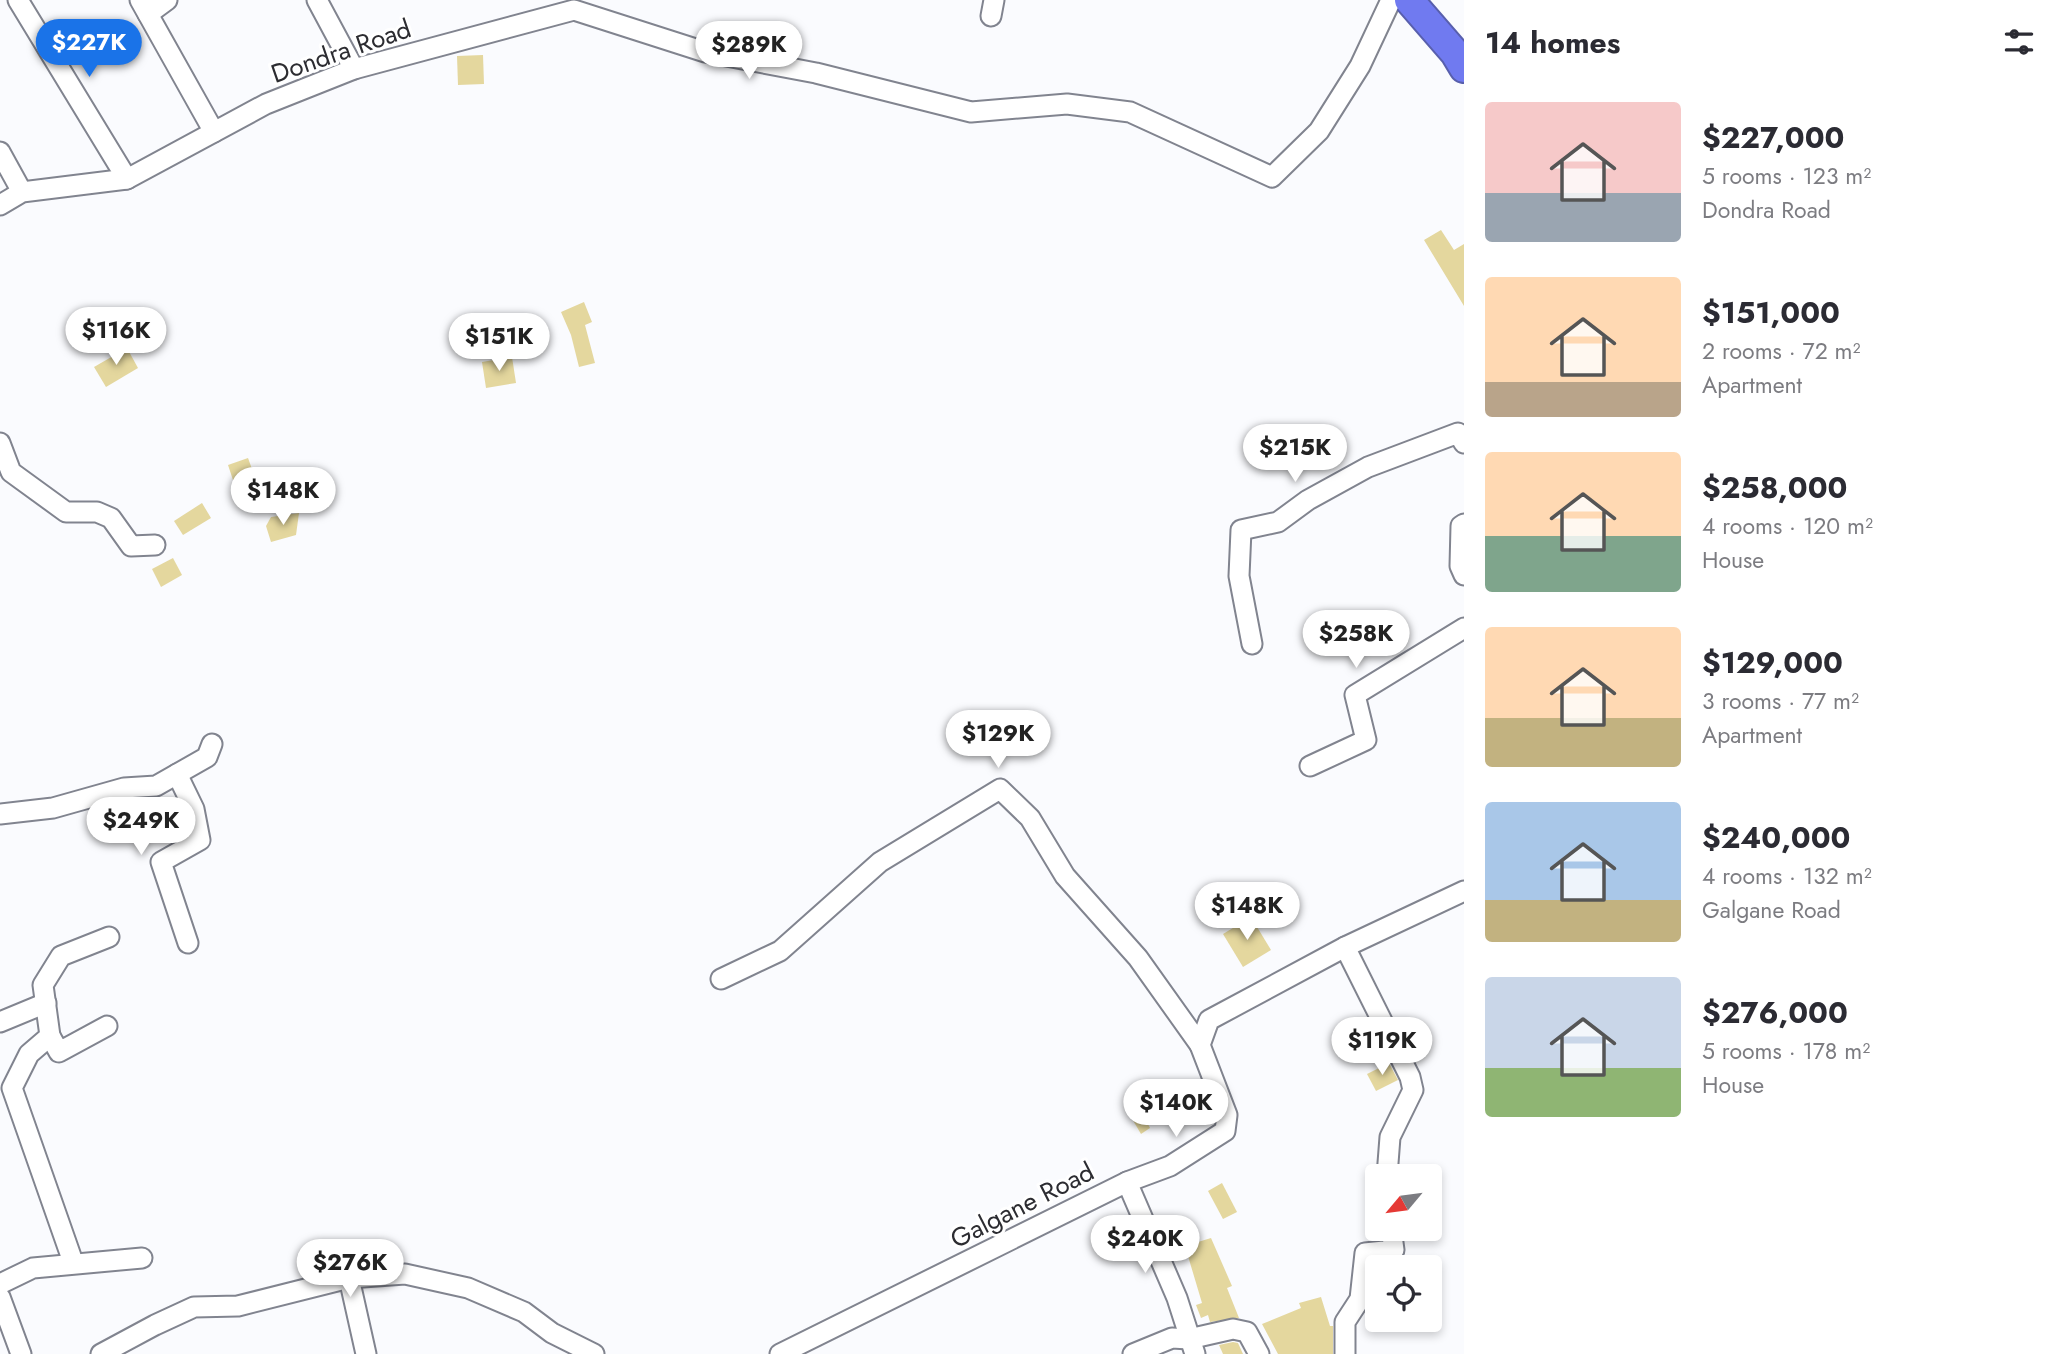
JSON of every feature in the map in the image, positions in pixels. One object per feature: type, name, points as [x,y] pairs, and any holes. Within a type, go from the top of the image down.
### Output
[{"type":"highway","points":[[1409,0],[1461,56]]},
{"type":"street","points":[[18,0],[127,179]]},
{"type":"street","points":[[167,0],[144,7],[214,132]]},
{"type":"street","points":[[317,0],[354,69]]},
{"type":"street","name":"Dondra Road","points":[[0,205],[22,192],[127,179],[266,104],[354,69],[573,10],[705,52],[816,73],[971,112],[1067,104],[1130,112],[1272,177],[1319,131],[1360,65],[1391,0]]},
{"type":"street","points":[[0,152],[22,192]]},
{"type":"street","points":[[1252,644],[1239,576],[1241,530],[1278,522],[1308,500],[1368,467],[1458,433],[1464,443]]},
{"type":"street","points":[[0,443],[10,472],[66,512],[97,512],[111,518],[131,546],[155,545]]},
{"type":"street","points":[[1464,524],[1461,526],[1460,566],[1464,575]]},
{"type":"street","points":[[1310,766],[1366,740],[1355,695],[1464,628]]},
{"type":"street","points":[[0,814],[53,808],[124,788],[156,786],[207,757],[212,744]]},
{"type":"street","points":[[177,774],[194,809],[200,840],[161,862],[188,943]]},
{"type":"street","points":[[720,979],[780,951],[880,862],[1000,789],[1030,818],[1065,876],[1138,958],[1200,1045]]},
{"type":"street","points":[[1200,1045],[1209,1020],[1345,947],[1464,891]]},
{"type":"street","points":[[107,1027],[59,1052],[50,1036],[44,985],[61,956],[109,937]]},
{"type":"street","points":[[1345,947],[1410,1077],[1413,1090],[1390,1137],[1388,1164]]},
{"type":"street","points":[[0,1022],[46,1003]]},
{"type":"street","points":[[50,1036],[29,1054],[12,1087],[73,1262]]},
{"type":"street","name":"Galgane Road","points":[[780,1354],[1127,1182],[1170,1166],[1225,1132],[1227,1115],[1200,1045]]},
{"type":"street","points":[[1127,1182],[1177,1298],[1192,1346]]},
{"type":"street","points":[[1345,1354],[1345,1322],[1360,1299],[1365,1253],[1394,1250],[1393,1241]]},
{"type":"street","points":[[0,1284],[33,1268],[73,1262],[142,1258]]},
{"type":"street","points":[[101,1354],[194,1307],[238,1306],[349,1278],[405,1273],[468,1289],[524,1312],[552,1333],[594,1354]]},
{"type":"street","points":[[349,1278],[366,1354]]},
{"type":"street","points":[[0,1297],[21,1354]]},
{"type":"street","points":[[1133,1354],[1172,1338],[1192,1346],[1233,1329],[1247,1332],[1259,1354]]},
{"type":"building","points":[[483,55],[484,84],[458,85],[457,56]]},
{"type":"building","points":[[1441,230],[1454,250],[1464,244],[1464,306],[1424,240]]},
{"type":"building","points":[[584,302],[592,322],[585,325],[595,363],[579,367],[571,335],[561,312]]},
{"type":"building","points":[[127,348],[138,368],[106,387],[94,367]]},
{"type":"building","points":[[512,357],[516,383],[486,388],[482,362]]},
{"type":"building","points":[[248,458],[260,491],[239,498],[228,465]]},
{"type":"building","points":[[202,503],[211,518],[183,535],[174,521]]},
{"type":"building","points":[[299,513],[296,535],[271,542],[266,526],[271,517]]},
{"type":"building","points":[[173,558],[182,575],[161,587],[152,569]]},
{"type":"building","points":[[1251,917],[1271,950],[1243,967],[1223,934]]},
{"type":"building","points":[[1389,1063],[1398,1080],[1376,1091],[1367,1074]]},
{"type":"building","points":[[1141,1111],[1150,1128],[1141,1134],[1131,1117]]},
{"type":"building","points":[[1222,1183],[1237,1212],[1223,1219],[1208,1191]]},
{"type":"building","points":[[1211,1238],[1232,1286],[1227,1288],[1239,1318],[1210,1322],[1208,1315],[1201,1318],[1196,1305],[1202,1303],[1185,1246]]},
{"type":"building","points":[[1321,1297],[1330,1326],[1333,1326],[1333,1354],[1278,1354],[1262,1324],[1301,1308],[1299,1303]]},
{"type":"building","points":[[1238,1343],[1243,1354],[1223,1354],[1219,1345]]}]
